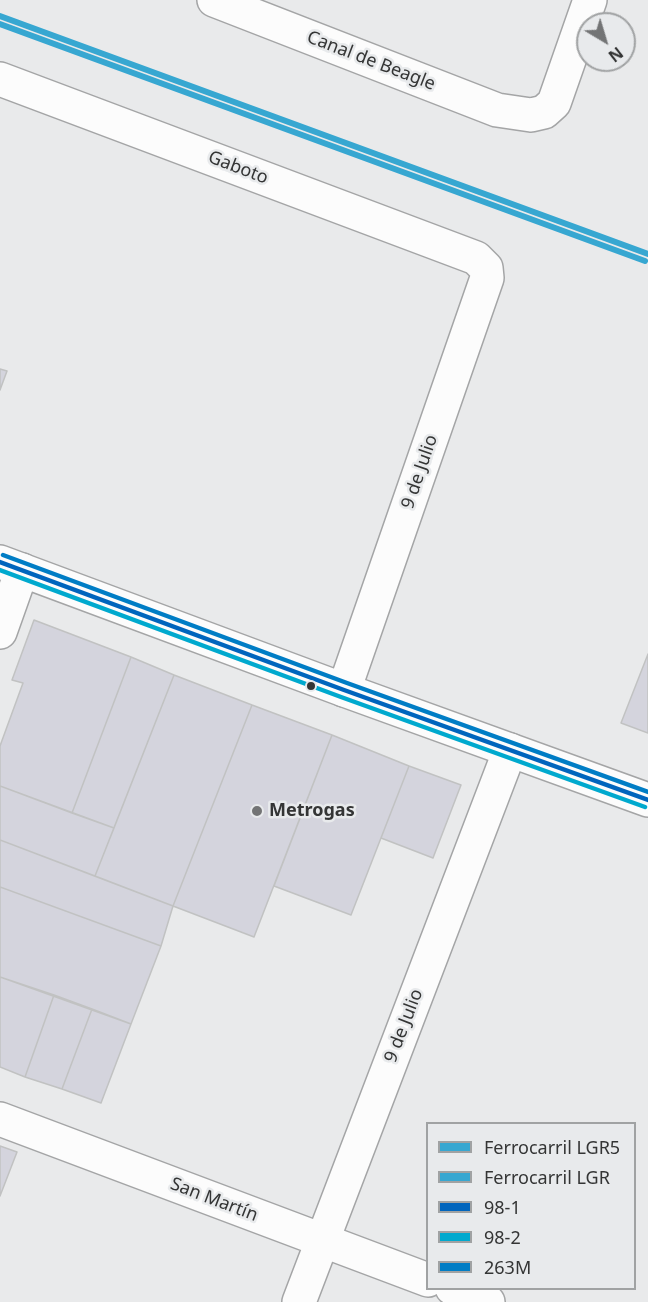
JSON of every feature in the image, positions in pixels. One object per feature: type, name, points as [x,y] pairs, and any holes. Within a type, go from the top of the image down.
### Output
[{"type":"street","name":"Canal de Beagle","points":[[214,0],[498,110],[531,115],[544,112],[554,103],[590,0]]},
{"type":"street","name":"Gaboto","points":[[0,79],[476,258]]},
{"type":"street","name":"9 de Julio","points":[[344,690],[487,278],[486,268],[476,258]]},
{"type":"street","points":[[0,632],[11,566],[648,800]]},
{"type":"street","name":"9 de Julio","points":[[298,1302],[510,750]]},
{"type":"street","name":"San Martín","points":[[0,1119],[426,1279]]},
{"type":"street","points":[[457,1290],[488,1302]]},
{"type":"building","points":[[0,369],[7,371],[0,390]]},
{"type":"building","points":[[34,620],[131,657],[72,813],[0,786],[0,746],[23,683],[12,680]]},
{"type":"building","points":[[648,654],[648,733],[621,723]]},
{"type":"building","points":[[131,657],[174,675],[114,828],[72,813]]},
{"type":"building","points":[[174,675],[252,705],[173,906],[95,876]]},
{"type":"building","name":"Metrogas","points":[[252,705],[332,735],[254,937],[173,906]]},
{"type":"building","points":[[332,735],[409,766],[351,915],[274,886]]},
{"type":"building","points":[[409,766],[461,785],[433,858],[381,838]]},
{"type":"building","points":[[0,786],[114,828],[95,876],[0,840]]},
{"type":"building","points":[[0,840],[173,906],[161,946],[0,887]]},
{"type":"building","points":[[0,887],[161,946],[131,1024],[0,977]]},
{"type":"building","points":[[0,977],[54,995],[25,1077],[0,1067]]},
{"type":"building","points":[[54,995],[92,1009],[62,1089],[25,1077]]},
{"type":"building","points":[[92,1009],[131,1024],[101,1103],[62,1089]]},
{"type":"building","points":[[0,1146],[17,1152],[0,1196]]},
{"type":"rail line","name":"LGR5","points":[[0,16],[648,254]]},
{"type":"rail line","name":"LGR","points":[[0,24],[645,261]]},
{"type":"transit line","name":"263M","points":[[3,555],[648,792]]},
{"type":"transit line","name":"98-1","points":[[0,562],[648,800]]},
{"type":"transit line","name":"98-2","points":[[0,570],[645,807]]},
{"type":"place","name":"Metrogas","points":[[257,811]]}]
